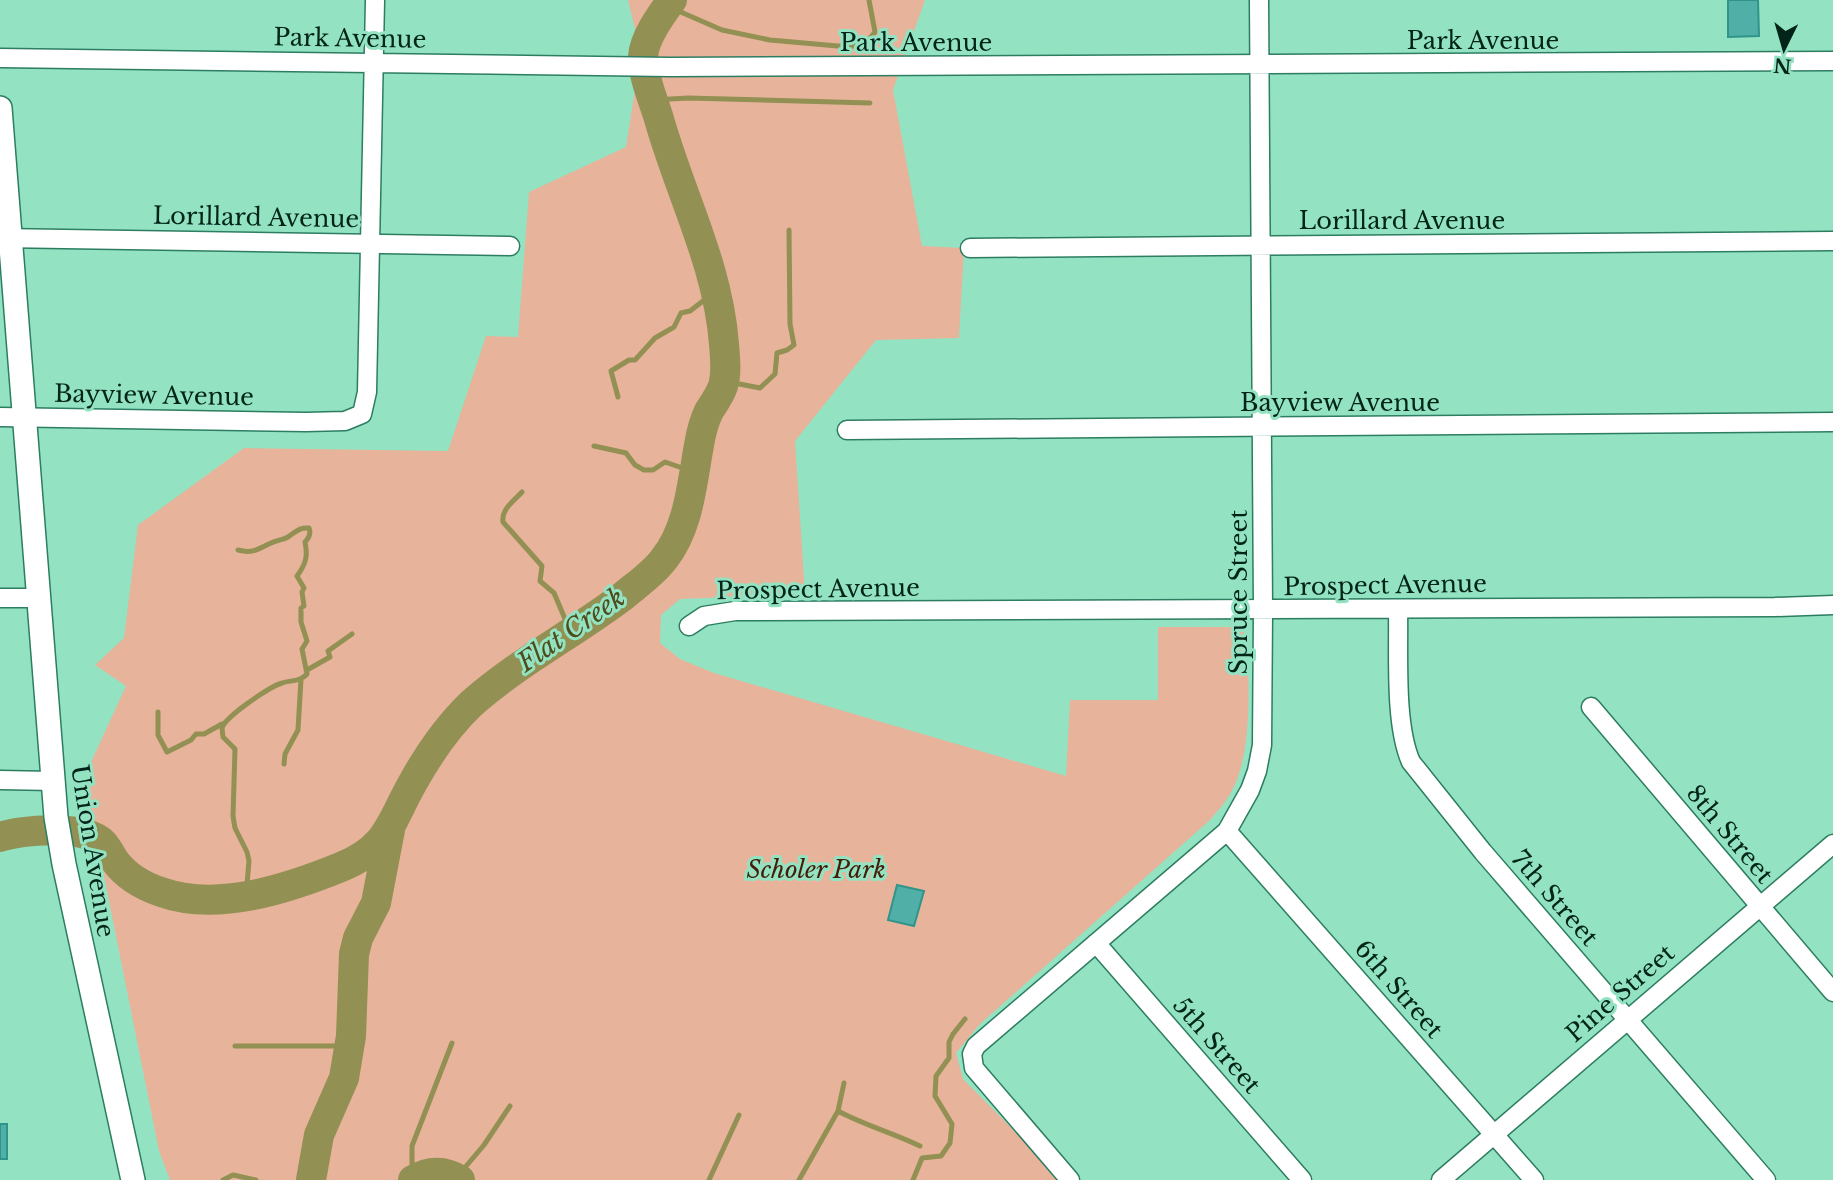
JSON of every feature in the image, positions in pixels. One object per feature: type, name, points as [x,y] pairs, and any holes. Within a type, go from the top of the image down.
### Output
[{"type":"street","name":"Bayview Avenue","points":[[0,417],[306,422],[353,419],[362,414],[365,408],[375,0]]},
{"type":"street","name":"Spruce Street","points":[[1070,1180],[974,1068],[971,1059],[976,1046],[1227,831],[1250,790],[1262,745],[1264,611],[1259,0]]},
{"type":"street","name":"Park Avenue","points":[[0,58],[670,68],[1833,61]]},
{"type":"street","name":"Union Avenue","points":[[0,108],[5,238],[26,418],[53,788],[64,864],[132,1180]]},
{"type":"street","name":"Lorillard Avenue","points":[[5,238],[510,246]]},
{"type":"street","name":"Lorillard Avenue","points":[[971,248],[1833,242]]},
{"type":"street","name":"Bayview Avenue","points":[[847,430],[1833,422]]},
{"type":"street","points":[[0,598],[40,598]]},
{"type":"street","name":"Prospect Avenue","points":[[689,626],[704,616],[735,611],[1264,611],[1833,605]]},
{"type":"street","name":"7th Street","points":[[1398,609],[1401,722],[1405,750],[1411,762],[1483,852],[1766,1180]]},
{"type":"street","name":"8th Street","points":[[1591,707],[1833,992]]},
{"type":"street","points":[[0,780],[53,788]]},
{"type":"street","name":"6th Street","points":[[1227,831],[1534,1180]]},
{"type":"street","name":"Pine Street","points":[[1441,1180],[1833,844]]},
{"type":"street","name":"5th Street","points":[[1096,943],[1302,1180]]},
{"type":"green space","name":"Scholer Park","points":[[628,0],[925,0],[893,90],[922,246],[964,248],[959,338],[876,340],[795,441],[805,594],[680,599],[661,615],[660,643],[680,659],[714,673],[1066,776],[1070,700],[1158,700],[1158,627],[1232,627],[1247,634],[1248,719],[1242,763],[1236,782],[1227,799],[1210,820],[980,1024],[956,1053],[963,1079],[1063,1180],[170,1180],[159,1151],[89,801],[87,771],[126,686],[95,665],[124,638],[138,525],[244,448],[448,451],[486,336],[518,337],[529,192],[626,147],[636,83],[636,33]]},
{"type":"building","points":[[1728,0],[1758,0],[1759,36],[1728,37]]},
{"type":"building","points":[[897,885],[924,891],[914,926],[888,920]]},
{"type":"building","points":[[0,1124],[7,1124],[7,1159],[0,1159]]},
{"type":"waterway","name":"Flat Creek","points":[[0,837],[53,830],[83,833],[103,843],[119,866],[141,884],[183,898],[205,900],[228,899],[275,890],[341,867],[369,852],[386,833],[431,752],[471,704],[507,675],[622,597],[664,559],[684,519],[703,427],[722,389],[725,370],[724,344],[714,286],[643,65],[644,50],[650,35],[672,0]]},
{"type":"waterway","points":[[667,6],[722,30],[770,40],[849,47],[864,42],[875,32],[869,0]]},
{"type":"waterway","points":[[653,100],[688,98],[870,103]]},
{"type":"waterway","points":[[724,381],[760,388],[775,374],[777,353],[794,345],[790,324],[789,230]]},
{"type":"waterway","points":[[618,397],[611,371],[629,360],[635,360],[655,338],[674,327],[681,313],[690,311],[716,291]]},
{"type":"waterway","points":[[594,446],[626,453],[635,465],[644,470],[653,470],[665,462],[694,472]]},
{"type":"waterway","points":[[522,492],[506,509],[503,522],[542,566],[540,581],[554,593],[571,633]]},
{"type":"waterway","points":[[238,550],[255,550],[286,538],[300,529],[310,530],[305,542],[306,560],[297,576],[304,588],[301,622],[307,641],[302,649],[307,674],[258,696],[231,717],[222,728],[223,737],[235,749],[233,816],[235,828],[249,861],[246,896]]},
{"type":"waterway","points":[[307,670],[330,657],[328,651],[352,634]]},
{"type":"waterway","points":[[284,764],[285,754],[298,730],[301,679]]},
{"type":"waterway","points":[[158,712],[158,735],[167,752],[191,740],[196,734],[204,734],[222,724]]},
{"type":"waterway","points":[[311,1180],[319,1135],[344,1078],[351,1036],[354,954],[358,938],[376,903],[390,830]]},
{"type":"waterway","points":[[913,1180],[922,1158],[941,1156],[950,1143],[952,1124],[935,1096],[936,1076],[949,1058],[949,1042],[953,1034],[965,1019]]},
{"type":"waterway","points":[[417,1177],[412,1164],[412,1146],[452,1043]]},
{"type":"waterway","points":[[235,1046],[349,1046]]},
{"type":"waterway","points":[[799,1180],[838,1111],[844,1083]]},
{"type":"waterway","points":[[456,1178],[484,1145],[510,1106]]},
{"type":"waterway","points":[[838,1111],[920,1146]]},
{"type":"waterway","points":[[709,1180],[739,1115]]},
{"type":"waterway","points":[[413,1180],[425,1174],[437,1173],[448,1174],[460,1180]]},
{"type":"waterway","points":[[223,1180],[233,1175],[256,1180]]}]
